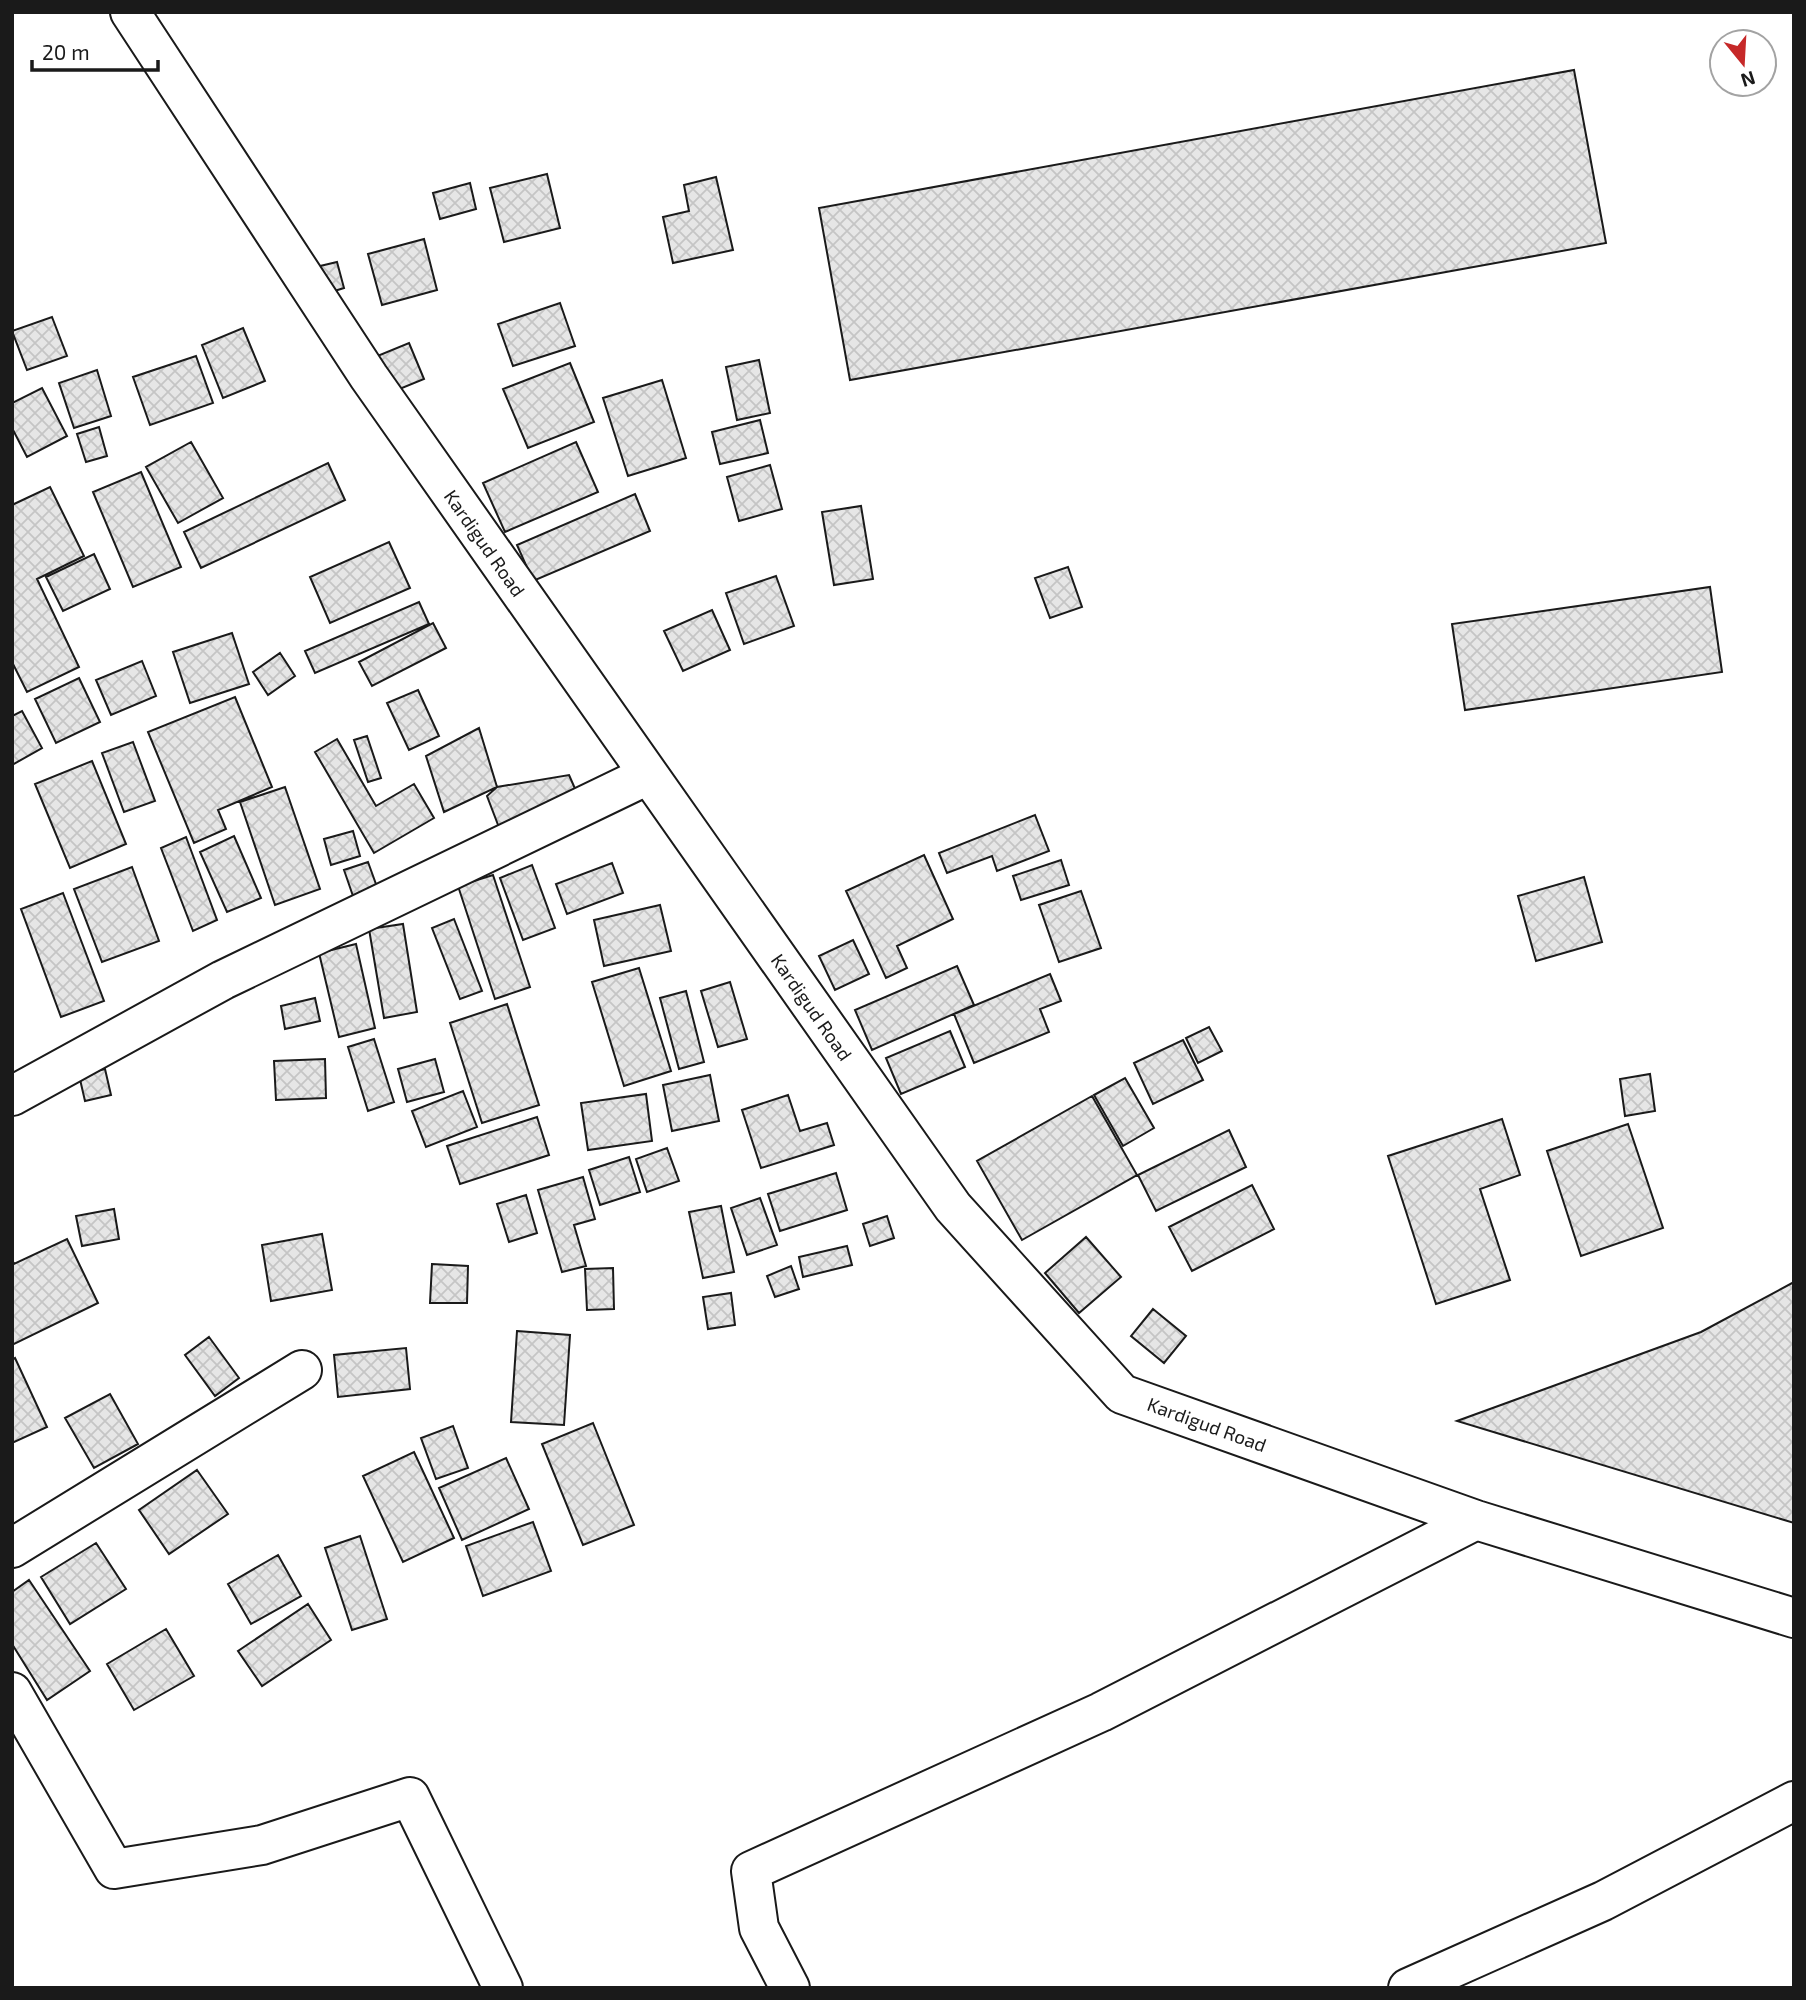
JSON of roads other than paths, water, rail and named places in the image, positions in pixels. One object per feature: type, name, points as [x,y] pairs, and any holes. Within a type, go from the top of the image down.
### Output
[{"type":"street","name":"Kardigud Road","points":[[130,12],[369,377],[953,1207],[1122,1394],[1476,1520],[1794,1618]]},
{"type":"street","points":[[12,1096],[223,980],[648,775]]},
{"type":"street","points":[[12,1548],[302,1370]]},
{"type":"street","points":[[790,1988],[759,1928],[751,1871],[1101,1712],[1476,1520]]},
{"type":"street","points":[[12,1692],[114,1869],[262,1845],[410,1797],[503,1988]]},
{"type":"street","points":[[1408,1988],[1603,1901],[1794,1801]]}]
